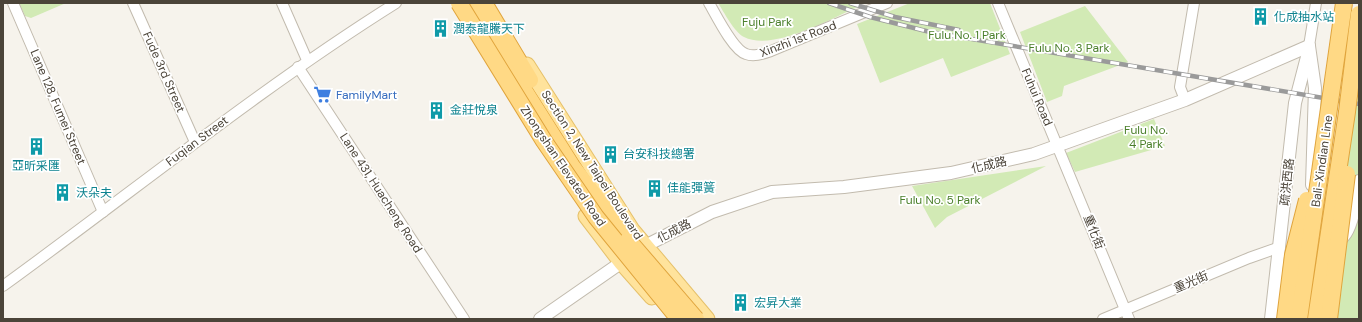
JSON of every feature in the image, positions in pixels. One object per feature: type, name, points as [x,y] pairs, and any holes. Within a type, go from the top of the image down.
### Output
[{"type":"highway","name":"Zhongshan Elevated Road","points":[[459,3],[544,141],[591,211],[621,250],[679,319]]},
{"type":"highway","points":[[469,3],[572,166],[628,240]]},
{"type":"highway","name":"Zhongshan Elevated Road","points":[[484,3],[628,240],[696,319]]},
{"type":"highway","name":"Bali-Xindian Line","points":[[1299,319],[1344,3]]},
{"type":"highway","name":"Bali-Xindian Line","points":[[1316,319],[1347,112],[1359,14]]},
{"type":"highway","points":[[1329,319],[1359,84]]},
{"type":"highway","points":[[1285,319],[1294,254],[1328,119]]},
{"type":"main road","points":[[454,3],[569,191],[621,262],[672,319]]},
{"type":"main road","name":"Section 2, New Taipei Boulevard","points":[[488,3],[584,157],[632,230],[707,319]]},
{"type":"street","name":"Lane 128, Fumei Street","points":[[14,3],[103,212]]},
{"type":"street","name":"Fude 3rd Street","points":[[133,3],[195,142]]},
{"type":"street","points":[[282,3],[307,60]]},
{"type":"street","name":"Fuqian Street","points":[[3,286],[307,60],[396,3]]},
{"type":"street","name":"Xinzhi 1st Road","points":[[709,3],[737,48],[744,54],[752,56],[770,52],[870,6],[887,3]]},
{"type":"street","name":"Fuhui Road","points":[[998,3],[1058,146]]},
{"type":"street","points":[[1185,100],[1180,87],[1194,3]]},
{"type":"street","points":[[1316,3],[1310,46],[1315,88],[1310,232],[1319,240],[1335,242],[1346,234],[1352,220],[1359,181]]},
{"type":"street","name":"化成路","points":[[540,319],[645,246],[712,212],[772,192],[844,187],[951,173],[1034,154],[1185,100],[1310,46]]},
{"type":"street","name":"疏洪西路","points":[[1271,319],[1295,103],[1310,46]]},
{"type":"street","name":"Lane 431, Huacheng Road","points":[[298,67],[464,319]]},
{"type":"street","name":"重化街","points":[[1058,146],[1127,314]]},
{"type":"street","name":"重光街","points":[[1103,319],[1127,314],[1248,258],[1280,246]]},
{"type":"green space","points":[[19,3],[66,3],[31,18],[25,16]]},
{"type":"green space","name":"Fuju Park","points":[[718,3],[859,3],[860,6],[802,32],[770,40],[756,40],[744,37],[740,34]]},
{"type":"green space","name":"Fulu No. 1 Park","points":[[910,3],[990,3],[1010,54],[951,77],[943,58],[880,83],[857,24]]},
{"type":"green space","name":"Fulu No. 3 Park","points":[[1085,6],[1128,62],[1064,86],[1062,96],[1047,102],[1020,32]]},
{"type":"green space","points":[[1359,60],[1359,319],[1328,319]]},
{"type":"green space","name":"Fulu No. 4 Park","points":[[1154,119],[1165,146],[1075,172],[1066,153]]},
{"type":"green space","name":"Fulu No. 5 Park","points":[[1046,166],[947,217],[935,228],[912,186]]},
{"type":"railway","points":[[829,3],[870,17],[930,32],[1359,104]]},
{"type":"railway","points":[[850,3],[895,17],[959,30]]},
{"type":"place","name":"化成抽水站","points":[[1261,17]]},
{"type":"place","name":"潤泰龍騰天下","points":[[440,29]]},
{"type":"place","name":"FamilyMart","points":[[323,95]]},
{"type":"place","name":"金莊悅泉","points":[[437,110]]},
{"type":"place","name":"亞昕采匯","points":[[36,147]]},
{"type":"place","name":"台安科技總署","points":[[610,154]]},
{"type":"place","name":"佳能彈簧","points":[[654,188]]},
{"type":"place","name":"沃朵夫","points":[[63,193]]},
{"type":"place","name":"宏昇大業","points":[[741,303]]}]
